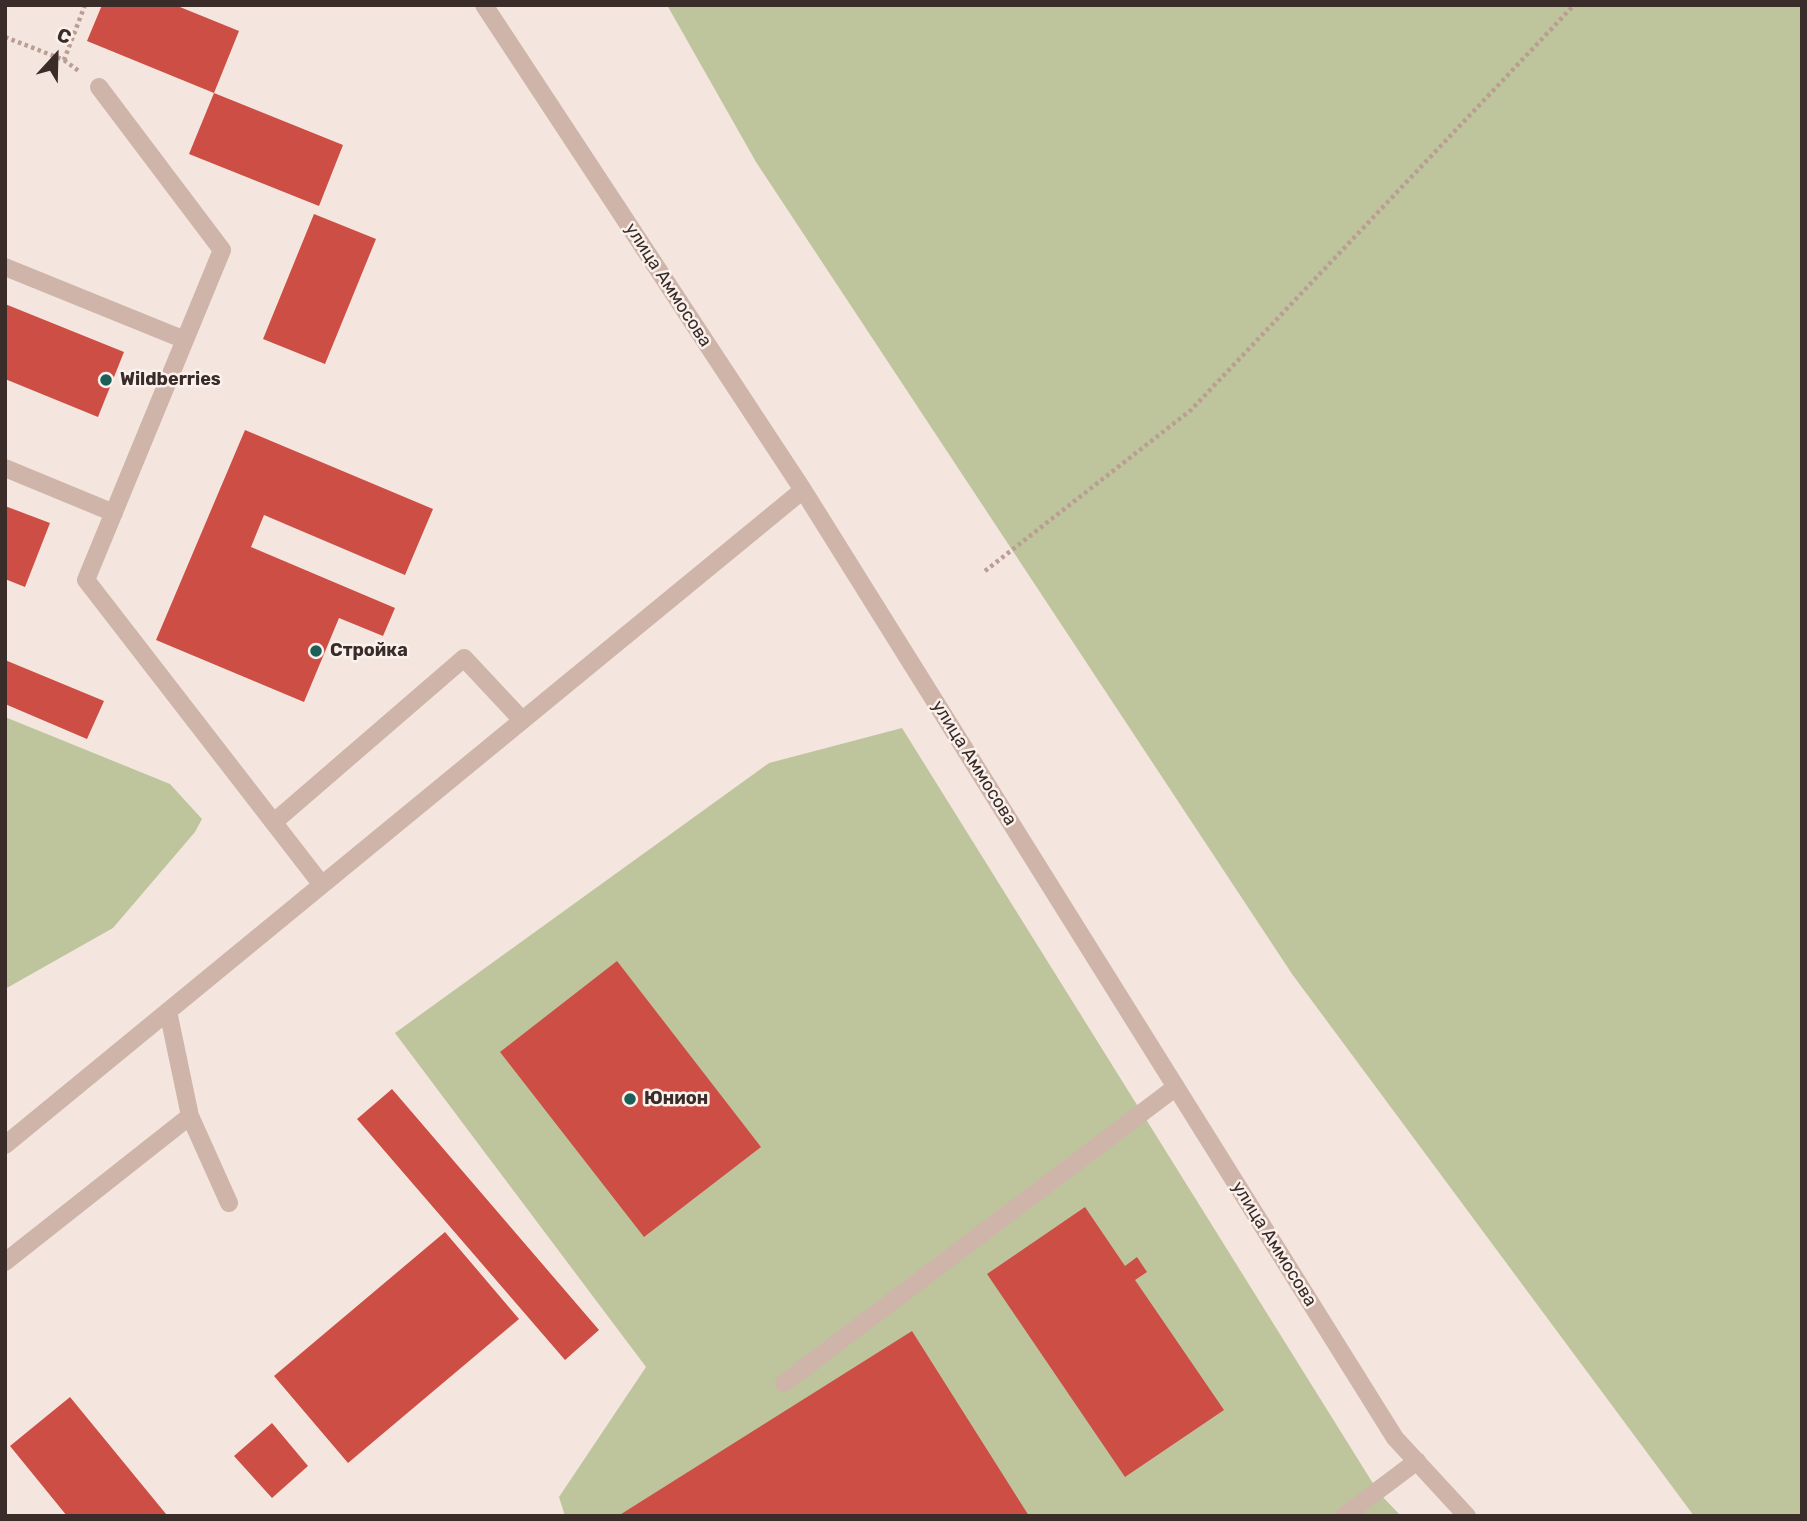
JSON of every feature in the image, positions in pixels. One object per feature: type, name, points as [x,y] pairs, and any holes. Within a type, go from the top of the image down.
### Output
[{"type":"street","name":"улица Аммосова","points":[[484,5],[803,489],[1395,1438],[1468,1516]]},
{"type":"street","points":[[99,86],[222,250],[86,580],[322,885]]},
{"type":"street","points":[[5,267],[184,340]]},
{"type":"street","points":[[5,468],[114,513]]},
{"type":"street","points":[[5,1145],[803,489]]},
{"type":"street","points":[[275,822],[464,658],[522,720]]},
{"type":"street","points":[[167,1011],[191,1116],[229,1203]]},
{"type":"street","points":[[784,1383],[1176,1087]]},
{"type":"street","points":[[5,1262],[191,1116]]},
{"type":"street","points":[[1344,1516],[1417,1461]]},
{"type":"path","points":[[5,37],[64,60],[85,5]]},
{"type":"path","points":[[985,571],[1191,411],[1574,5]]},
{"type":"green space","points":[[667,5],[1802,5],[1802,1516],[1694,1516],[1292,974],[756,162]]},
{"type":"green space","points":[[5,717],[170,784],[202,819],[195,832],[113,928],[5,989]]},
{"type":"green space","points":[[902,728],[1379,1493],[1401,1516],[565,1516],[559,1497],[646,1367],[395,1033],[769,763]]},
{"type":"building","points":[[102,5],[175,5],[239,31],[214,93],[87,41]]},
{"type":"building","points":[[214,93],[343,145],[319,206],[189,154]]},
{"type":"building","points":[[314,214],[376,239],[325,364],[263,339]]},
{"type":"building","points":[[5,304],[124,352],[98,417],[5,379]]},
{"type":"building","points":[[245,430],[433,509],[405,575],[264,515],[251,547],[395,608],[383,636],[339,618],[304,702],[156,640]]},
{"type":"building","points":[[5,506],[50,523],[25,587],[5,579]]},
{"type":"building","points":[[5,660],[104,701],[87,739],[5,704]]},
{"type":"building","name":"Юнион","points":[[617,961],[761,1147],[644,1237],[500,1052]]},
{"type":"building","points":[[392,1089],[599,1330],[565,1360],[357,1119]]},
{"type":"building","points":[[1085,1207],[1125,1266],[1137,1257],[1147,1272],[1135,1280],[1224,1410],[1125,1477],[987,1274]]},
{"type":"building","points":[[445,1232],[519,1319],[348,1463],[274,1376]]},
{"type":"building","points":[[912,1331],[1029,1516],[618,1516]]},
{"type":"building","points":[[70,1397],[166,1514],[67,1516],[10,1446]]},
{"type":"building","points":[[272,1423],[308,1466],[272,1498],[234,1456]]},
{"type":"place","name":"Wildberries","points":[[106,380]]},
{"type":"place","name":"Стройка","points":[[316,651]]},
{"type":"place","name":"Юнион","points":[[630,1099]]}]
